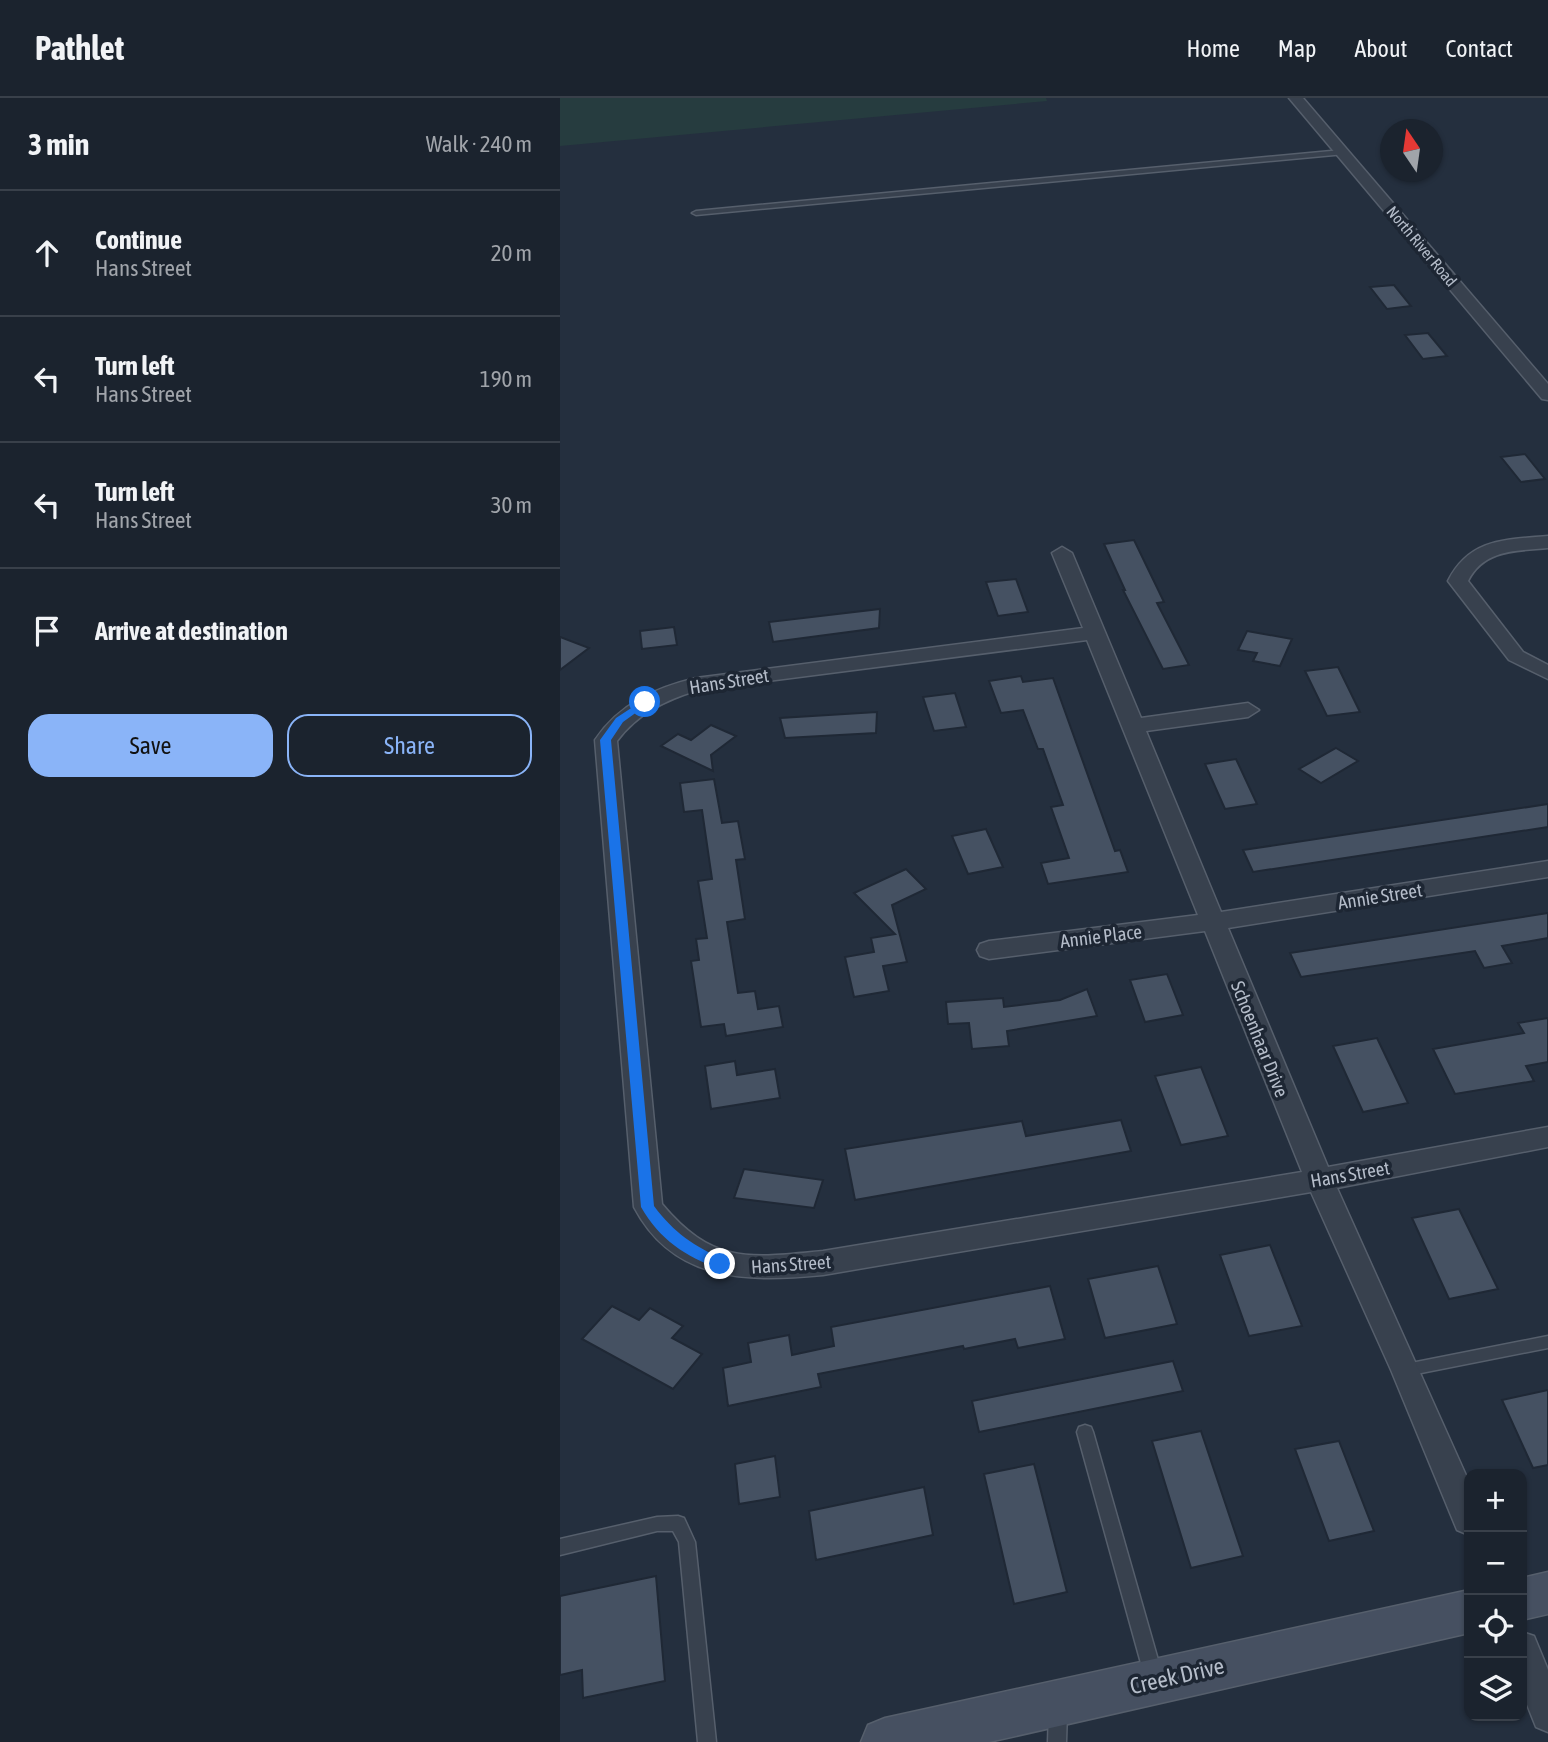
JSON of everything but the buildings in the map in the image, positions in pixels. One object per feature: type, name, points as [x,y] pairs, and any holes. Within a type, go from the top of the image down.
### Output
[{"type":"street","name":"North River Road","points":[[1296,98],[1548,395]]},
{"type":"street","points":[[1548,542],[1484,550],[1463,568],[1458,581],[1516,656],[1548,673]]},
{"type":"street","name":"Schoenhaar Drive","points":[[1062,553],[1319,1180],[1406,1370],[1464,1508]]},
{"type":"street","name":"Hans Street","points":[[1096,633],[696,684],[645,702],[620,720],[606,740],[648,1207],[664,1229],[688,1250],[720,1264],[757,1270],[822,1263],[1319,1180],[1548,1137]]},
{"type":"street","points":[[1133,726],[1248,709]]},
{"type":"street","name":"Annie Street","points":[[1212,922],[1548,869]]},
{"type":"street","name":"Annie Place","points":[[989,950],[1212,922]]},
{"type":"street","points":[[1527,1598],[1548,1593]]},
{"type":"street","name":"Creek Drive","points":[[885,1742],[1058,1722],[1155,1681],[1464,1612]]},
{"type":"street","points":[[1526,1658],[1548,1715]]},
{"type":"lane","points":[[696,213],[1342,152]]},
{"type":"lane","points":[[1406,1370],[1548,1342]]},
{"type":"lane","points":[[1085,1432],[1155,1681]]},
{"type":"lane","points":[[560,1546],[657,1524],[678,1523],[688,1542],[707,1742]]},
{"type":"green space","points":[[560,98],[1046,98],[1047,101],[560,146]]},
{"type":"route","points":[[645,702],[620,720],[606,740],[648,1207],[664,1229],[688,1250],[720,1264]]}]
